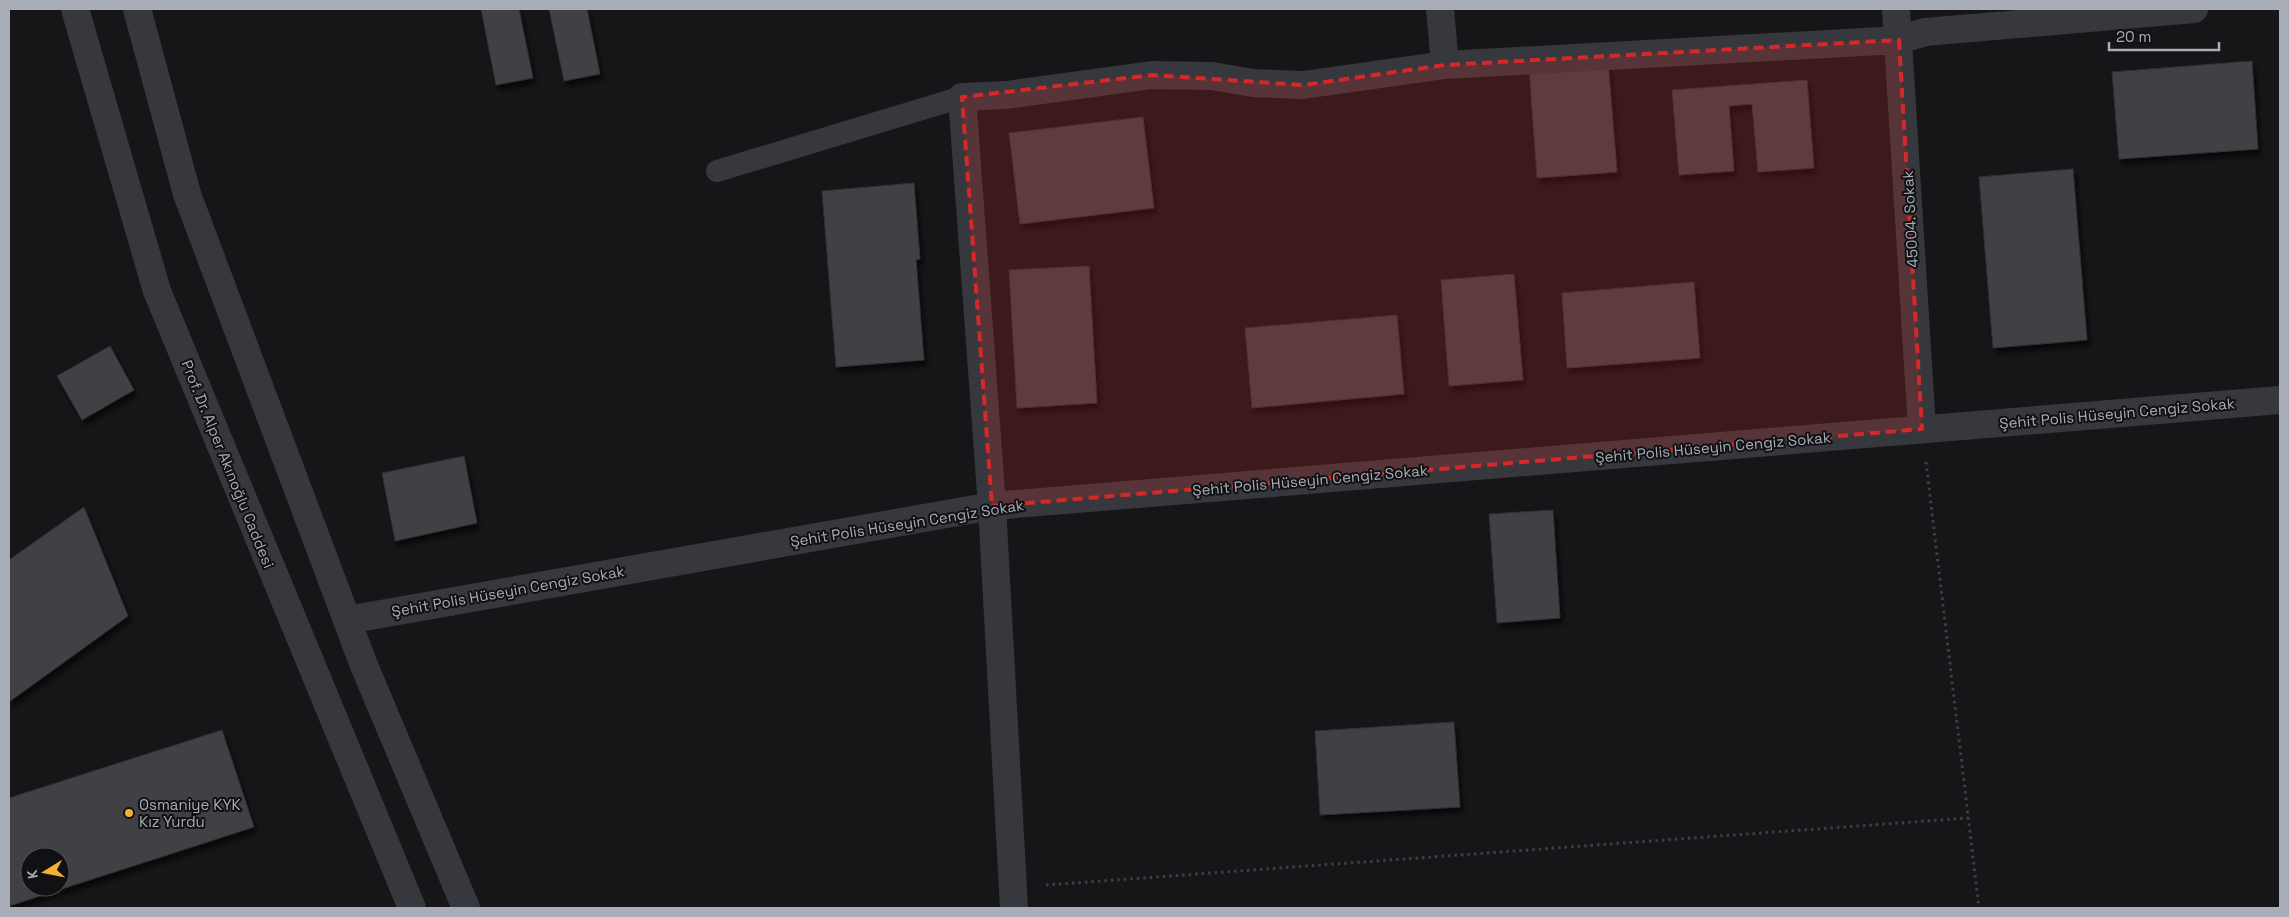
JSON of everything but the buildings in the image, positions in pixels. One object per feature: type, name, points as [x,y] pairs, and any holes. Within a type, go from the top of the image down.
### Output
[{"type":"street","name":"Prof. Dr. Alper Akınoğlu Caddesi","points":[[75,9],[157,291],[412,908]]},
{"type":"street","points":[[137,9],[187,194],[346,620],[466,908]]},
{"type":"street","points":[[1440,9],[1445,65]]},
{"type":"street","name":"45004. Sokak","points":[[1896,9],[1922,429]]},
{"type":"street","points":[[1013,898],[992,506],[962,97],[1006,95],[1152,74],[1212,76],[1253,83],[1303,85],[1445,65],[1899,40],[1925,32],[2194,9]]},
{"type":"street","name":"Şehit Polis Hüseyin Cengiz Sokak","points":[[346,620],[992,506],[2280,400]]},
{"type":"lane","points":[[717,171],[962,97]]},
{"type":"path","points":[[1922,429],[1978,908]]},
{"type":"path","points":[[1013,898],[1968,818]]},
{"type":"highlighted area","points":[[1899,40],[1922,429],[992,506],[962,97],[1152,75],[1303,85],[1445,65]]},
{"type":"place","name":"Osmaniye KYK Kız Yurdu","points":[[129,813]]}]
